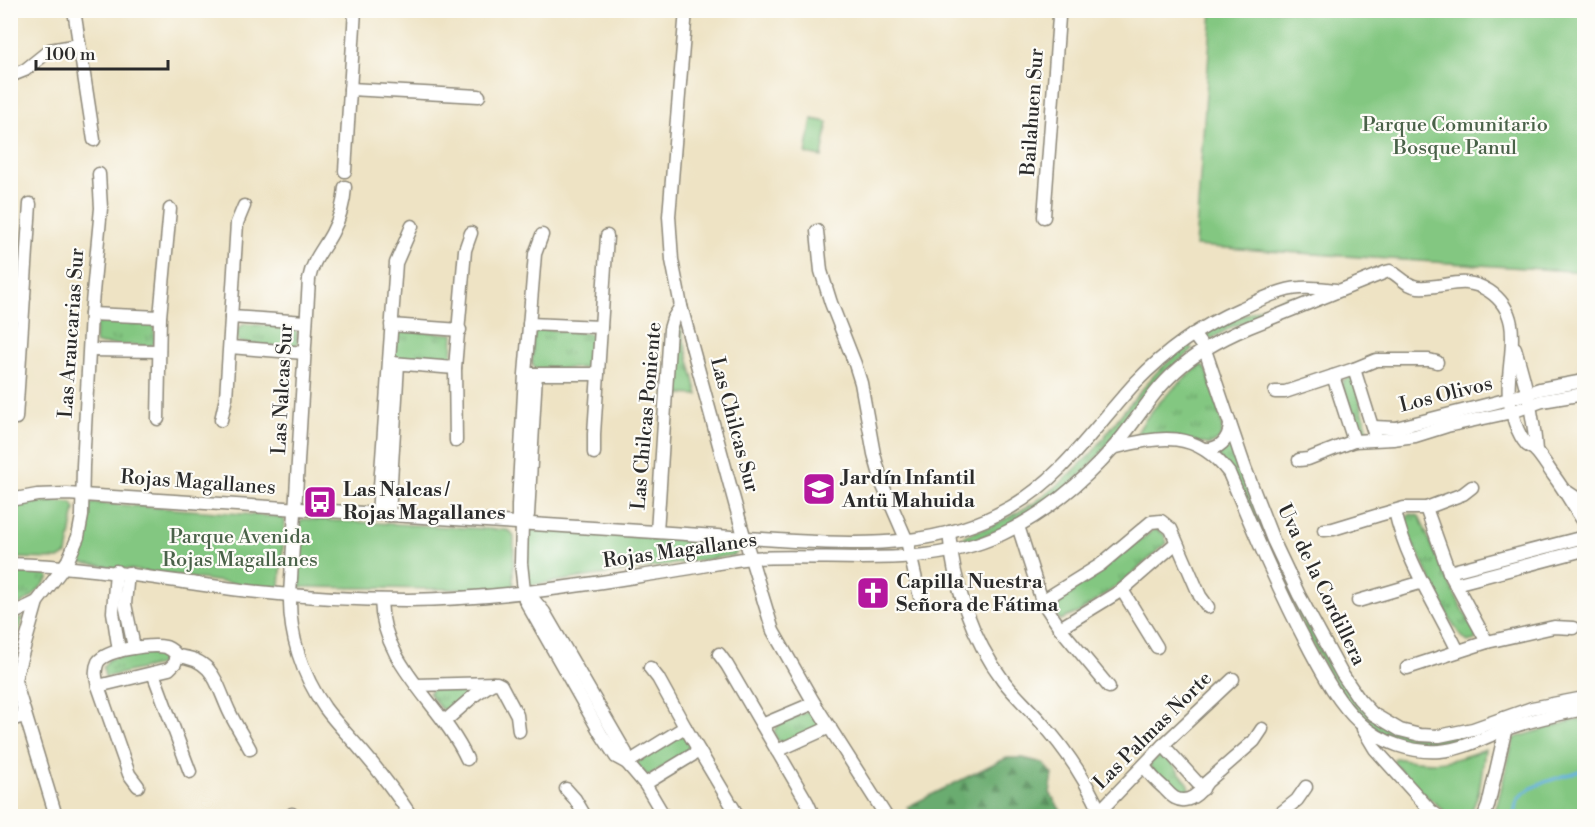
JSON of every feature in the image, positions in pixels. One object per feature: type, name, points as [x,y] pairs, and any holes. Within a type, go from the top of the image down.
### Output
[{"type":"street","points":[[74,10],[94,140]]},
{"type":"street","points":[[345,171],[355,10]]},
{"type":"street","name":"Las Chilcas Sur","points":[[686,10],[669,216],[672,260],[681,306],[744,538],[773,631],[814,703],[886,816]]},
{"type":"street","name":"Bailahuen Sur","points":[[1044,217],[1058,10]]},
{"type":"street","points":[[10,76],[25,70],[50,50],[80,45]]},
{"type":"street","points":[[350,88],[479,96]]},
{"type":"street","name":"Las Araucarias Sur","points":[[37,602],[71,553],[78,537],[82,516],[91,314],[101,208],[99,174]]},
{"type":"street","name":"Las Nalcas Sur","points":[[345,187],[337,223],[318,253],[310,273],[290,595],[291,619],[304,669],[316,695],[411,816]]},
{"type":"street","points":[[16,418],[16,339],[24,298],[30,204]]},
{"type":"street","points":[[221,420],[226,398],[237,223],[244,206]]},
{"type":"street","points":[[158,419],[160,317],[170,209]]},
{"type":"street","points":[[383,515],[393,363],[392,325],[396,262],[412,226]]},
{"type":"street","points":[[817,231],[821,271],[861,383],[874,454],[883,486],[907,541],[920,597]]},
{"type":"street","points":[[456,441],[455,368],[465,250],[471,233]]},
{"type":"street","points":[[542,235],[535,254],[529,324],[531,374],[518,515],[522,524],[521,563],[525,600],[601,734],[616,757],[627,763],[645,784],[664,816]]},
{"type":"street","points":[[594,453],[607,236]]},
{"type":"street","name":"Rojas Magallanes","points":[[10,564],[64,566],[122,572],[290,595],[381,600],[524,594],[750,558],[911,558],[986,541],[1018,526],[1042,511],[1075,485],[1113,448],[1156,391],[1187,361],[1227,336],[1386,272],[1390,271],[1408,284],[1418,287],[1462,282],[1478,285],[1498,298],[1507,311],[1512,325],[1512,341]]},
{"type":"street","name":"Rojas Magallanes","points":[[10,500],[45,495],[83,495],[744,538],[847,543],[907,541],[966,527],[998,514],[1038,488],[1084,442],[1136,382],[1163,356],[1206,325],[1284,291],[1302,287],[1339,291]]},
{"type":"street","points":[[10,298],[24,298]]},
{"type":"street","name":"Las Chilcas Poniente","points":[[657,532],[670,329],[675,314],[681,306]]},
{"type":"street","points":[[91,314],[160,317]]},
{"type":"street","points":[[231,317],[306,322]]},
{"type":"street","points":[[529,324],[601,327]]},
{"type":"street","points":[[392,325],[459,330]]},
{"type":"street","name":"Uva de la Cordillera","points":[[1193,334],[1205,350],[1273,540],[1342,674],[1365,707],[1390,726],[1410,733],[1429,736],[1454,734],[1507,722]]},
{"type":"street","points":[[1512,341],[1528,392],[1536,451]]},
{"type":"street","points":[[1512,341],[1509,399],[1518,432],[1527,445],[1536,451],[1584,522]]},
{"type":"street","points":[[230,347],[304,353]]},
{"type":"street","points":[[90,350],[159,351]]},
{"type":"street","points":[[1275,392],[1285,392],[1376,360],[1437,362]]},
{"type":"street","points":[[393,363],[455,368]]},
{"type":"street","points":[[1354,369],[1376,440]]},
{"type":"street","points":[[531,374],[598,374]]},
{"type":"street","points":[[1333,376],[1354,441]]},
{"type":"street","name":"Los Olivos","points":[[1373,427],[1396,428],[1528,392],[1584,381]]},
{"type":"street","name":"Los Olivos","points":[[1299,460],[1308,459],[1354,441],[1415,436],[1447,426],[1512,412],[1542,401],[1584,394]]},
{"type":"street","points":[[1204,449],[1209,450],[1220,446],[1228,436],[1230,424]]},
{"type":"street","name":"Uva de la Cordillera","points":[[1113,448],[1148,439],[1167,438],[1186,441],[1204,449],[1220,462],[1229,473],[1295,621],[1326,680],[1359,723],[1375,749],[1438,816]]},
{"type":"street","points":[[1324,531],[1404,508],[1426,508],[1463,494],[1472,487]]},
{"type":"street","points":[[1562,489],[1584,503]]},
{"type":"street","points":[[1426,508],[1449,572],[1487,642]]},
{"type":"street","points":[[1395,512],[1399,528],[1423,582],[1458,651]]},
{"type":"street","points":[[1042,601],[1100,565],[1151,522],[1161,521],[1170,529],[1200,596],[1208,607]]},
{"type":"street","points":[[1018,526],[1042,601],[1060,628],[1109,687]]},
{"type":"street","points":[[949,532],[950,551],[966,609],[992,664],[1005,683],[1063,748],[1082,777],[1101,814]]},
{"type":"street","points":[[1449,572],[1584,537]]},
{"type":"street","points":[[1060,628],[1122,590],[1176,543]]},
{"type":"street","points":[[1455,584],[1584,550]]},
{"type":"street","points":[[122,572],[124,604],[134,647]]},
{"type":"street","points":[[119,651],[113,612],[122,572]]},
{"type":"street","points":[[1358,601],[1423,582]]},
{"type":"street","points":[[1122,590],[1157,647]]},
{"type":"street","points":[[381,600],[387,637],[395,656],[445,721],[468,759]]},
{"type":"street","points":[[10,615],[37,602]]},
{"type":"street","points":[[15,679],[37,602]]},
{"type":"street","points":[[1407,668],[1487,642],[1554,627],[1573,628]]},
{"type":"street","points":[[138,786],[129,774],[98,686],[95,674],[98,663],[105,655],[134,647],[167,647],[177,656],[190,657],[210,670],[229,712],[250,749]]},
{"type":"street","points":[[718,654],[728,665],[813,815]]},
{"type":"street","points":[[98,686],[169,669],[175,663],[177,656]]},
{"type":"street","points":[[10,666],[15,679],[19,709],[56,816]]},
{"type":"street","points":[[650,668],[738,816]]},
{"type":"street","points":[[153,673],[190,772]]},
{"type":"street","name":"Las Palmas Norte","points":[[1101,814],[1163,745],[1233,679]]},
{"type":"street","points":[[416,685],[494,682],[501,685],[517,715],[519,731]]},
{"type":"street","points":[[445,721],[476,694],[494,682]]},
{"type":"street","points":[[1484,816],[1507,722],[1532,708],[1584,698]]},
{"type":"street","points":[[762,725],[814,703]]},
{"type":"street","points":[[10,720],[19,709]]},
{"type":"street","points":[[1507,722],[1584,709]]},
{"type":"street","name":"Uva de la Cordillera","points":[[1359,723],[1398,745],[1418,750],[1449,750],[1464,747],[1507,722]]},
{"type":"street","points":[[627,763],[685,727]]},
{"type":"street","points":[[777,751],[830,727]]},
{"type":"street","points":[[1144,766],[1150,776],[1175,798],[1184,801],[1203,789],[1207,782],[1254,741],[1262,729]]},
{"type":"street","points":[[1163,745],[1203,789]]},
{"type":"street","points":[[1395,771],[1391,758],[1398,745]]},
{"type":"street","points":[[645,784],[699,751]]},
{"type":"street","points":[[1277,816],[1297,800],[1306,787]]},
{"type":"street","points":[[566,789],[585,816]]},
{"type":"green space","name":"Parque Comunitario Bosque Panul","points":[[1212,10],[1584,11],[1584,272],[1195,246]]},
{"type":"green space","points":[[812,119],[828,122],[822,157],[806,154]]},
{"type":"green space","points":[[1288,296],[1293,297],[1294,301],[1232,327],[1211,339],[1207,337],[1209,331]]},
{"type":"green space","points":[[11,306],[18,310],[16,336],[11,339]]},
{"type":"green space","points":[[99,319],[152,322],[154,323],[155,342],[151,346],[96,344],[96,323]]},
{"type":"green space","points":[[244,324],[294,328],[297,332],[298,343],[291,348],[238,342],[237,330]]},
{"type":"green space","points":[[680,325],[698,395],[673,394],[676,326]]},
{"type":"green space","points":[[541,329],[593,334],[595,336],[595,368],[534,368],[532,362],[533,337]]},
{"type":"green space","points":[[397,330],[453,334],[452,363],[395,360],[392,338]]},
{"type":"green space","points":[[1189,346],[1192,348],[1191,352],[1156,382],[1099,455],[1071,483],[1021,519],[984,536],[965,543],[963,541],[966,535],[990,527],[1034,503],[1062,482],[1093,452],[1156,373]]},
{"type":"green space","points":[[1200,365],[1204,366],[1207,371],[1220,413],[1222,430],[1219,439],[1210,445],[1156,435],[1137,437],[1140,427],[1156,406]]},
{"type":"green space","points":[[1350,376],[1353,377],[1369,434],[1362,434],[1360,431],[1342,385],[1342,381]]},
{"type":"green space","points":[[1231,441],[1343,684],[1407,736],[1495,728],[1447,745],[1418,745],[1381,733],[1366,722],[1351,706],[1337,687],[1311,642],[1218,454],[1217,449]]},
{"type":"green space","points":[[52,501],[72,503],[75,509],[67,554],[59,559],[11,558],[10,507]]},
{"type":"green space","name":"Parque Avenida Rojas Magallanes","points":[[96,503],[282,517],[285,521],[280,586],[275,589],[81,563],[74,559],[87,507]]},
{"type":"green space","points":[[1411,514],[1419,516],[1446,578],[1477,634],[1475,640],[1468,642],[1462,637],[1443,606],[1406,530],[1405,518]]},
{"type":"green space","name":"Parque Avenida Rojas Magallanes","points":[[303,519],[507,530],[514,537],[513,586],[510,590],[301,587],[297,582],[300,522]]},
{"type":"green space","points":[[1155,529],[1164,534],[1167,543],[1124,581],[1078,613],[1060,620],[1050,603],[1053,600],[1092,577]]},
{"type":"green space","points":[[529,530],[735,542],[739,547],[735,555],[526,586]]},
{"type":"green space","points":[[11,572],[47,573],[49,578],[32,597],[11,610]]},
{"type":"green space","points":[[23,617],[14,652],[11,622]]},
{"type":"green space","points":[[145,652],[170,652],[173,662],[105,677],[103,667],[109,659]]},
{"type":"green space","points":[[465,688],[469,693],[447,712],[440,708],[429,693],[432,689]]},
{"type":"green space","points":[[809,711],[814,712],[820,722],[819,727],[783,743],[777,740],[774,731],[778,725]]},
{"type":"green space","points":[[1584,719],[1584,816],[1494,816],[1514,738]]},
{"type":"green space","points":[[684,735],[694,749],[648,776],[637,765],[636,763],[678,736]]},
{"type":"green space","points":[[1485,749],[1476,801],[1468,816],[1450,816],[1416,787],[1393,762],[1396,758],[1421,762],[1452,760]]},
{"type":"green space","points":[[1162,754],[1188,783],[1190,789],[1187,794],[1177,794],[1151,768],[1150,764]]},
{"type":"green space","points":[[1007,758],[1023,758],[1043,763],[1053,774],[1050,793],[1064,816],[914,816],[907,807],[991,765]]},
{"type":"waterway","points":[[1514,816],[1519,798],[1531,788],[1584,770]]},
{"type":"place","name":"Jardín Infantil Antü Mahuida","points":[[819,489]]},
{"type":"place","name":"Las Nalcas / Rojas Magallanes","points":[[320,502]]},
{"type":"place","name":"Capilla Nuestra Señora de Fátima","points":[[873,593]]}]
